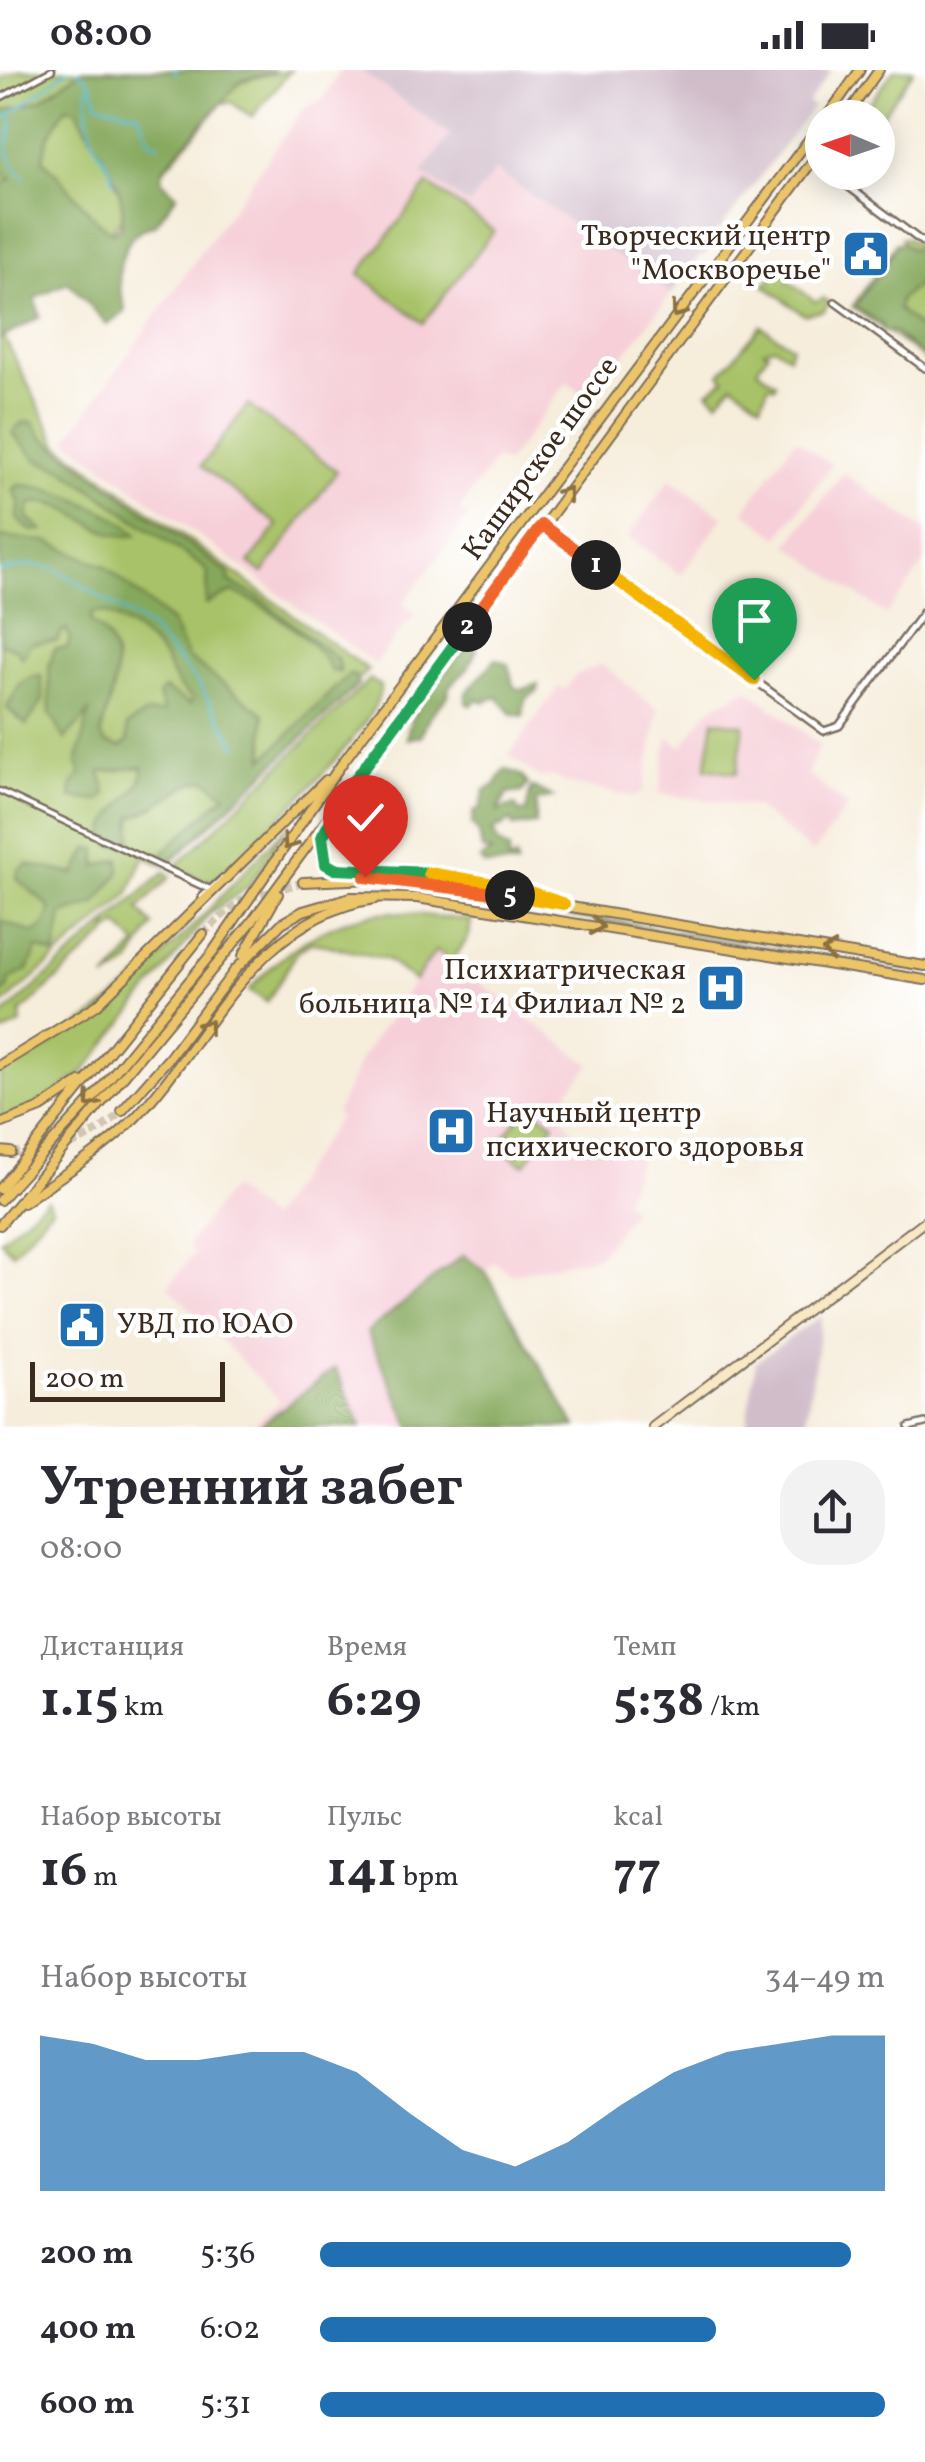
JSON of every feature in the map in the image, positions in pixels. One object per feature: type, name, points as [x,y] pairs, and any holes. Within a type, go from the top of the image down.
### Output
[{"type":"main road","name":"Каширское шоссе","points":[[838,100],[860,70]]},
{"type":"main road","points":[[857,100],[879,70]]},
{"type":"main road","name":"Каширское шоссе","points":[[0,1200],[95,1096],[212,954],[343,762],[805,145]]},
{"type":"main road","name":"Каширское шоссе","points":[[0,1224],[166,1030],[292,868],[805,171]]},
{"type":"main road","points":[[0,1065],[97,1005],[192,916],[343,762]]},
{"type":"main road","points":[[332,811],[320,844],[330,867],[418,872],[518,888],[564,904]]},
{"type":"main road","points":[[235,970],[292,868]]},
{"type":"main road","points":[[303,882],[397,878],[925,966]]},
{"type":"main road","points":[[122,1111],[264,938],[303,910],[351,896],[396,896],[925,980]]},
{"type":"main road","points":[[11,1212],[96,1153],[133,1120],[252,968],[286,936],[332,910],[396,896]]},
{"type":"main road","points":[[0,1189],[203,934]]},
{"type":"main road","points":[[0,1124],[41,1108],[92,1073]]},
{"type":"main road","points":[[0,1151],[11,1152]]},
{"type":"main road","points":[[653,1427],[925,1220]]},
{"type":"street","points":[[0,98],[52,70]]},
{"type":"street","points":[[854,190],[925,244]]},
{"type":"street","points":[[835,302],[925,368]]},
{"type":"street","points":[[542,525],[824,731],[839,726],[925,610]]},
{"type":"street","points":[[0,791],[209,888]]},
{"type":"street","points":[[192,916],[209,888],[238,870]]},
{"type":"street","points":[[909,1427],[925,1423]]},
{"type":"shaded area","points":[[341,70],[360,70],[451,136],[422,172],[495,169],[671,294],[590,399],[567,382],[506,464],[496,458],[459,510],[469,517],[403,603],[415,614],[375,664],[67,440],[304,108],[323,99]]},
{"type":"shaded area","points":[[360,70],[832,70],[810,100],[805,100],[805,118],[709,244],[705,256],[701,254],[671,294],[496,170],[469,205],[422,173],[450,135]]},
{"type":"shaded area","points":[[796,439],[832,465],[779,537],[744,511]]},
{"type":"shaded area","points":[[843,473],[925,531],[925,562],[886,615],[788,545]]},
{"type":"shaded area","points":[[670,479],[723,517],[681,575],[628,537]]},
{"type":"shaded area","points":[[602,664],[659,710],[643,792],[635,797],[565,783],[553,776],[539,778],[509,755],[559,686],[565,690],[576,675]]},
{"type":"shaded area","points":[[747,689],[820,745],[807,774],[848,806],[813,853],[756,807],[659,794],[668,736],[682,747],[709,709]]},
{"type":"shaded area","points":[[436,950],[591,1065],[569,1090],[563,1117],[582,1143],[640,1157],[624,1202],[634,1209],[599,1256],[511,1274],[494,1262],[486,1272],[576,1427],[250,1427],[280,1401],[168,1286],[194,1254],[187,1244],[231,1188],[269,1219],[339,1118],[336,1113],[362,1057]]},
{"type":"shaded area","points":[[822,1315],[805,1427],[746,1427],[756,1362]]},
{"type":"green space","points":[[20,70],[252,70],[245,80],[291,70],[252,117],[231,102],[222,103],[74,274],[15,304],[0,327],[0,79]]},
{"type":"green space","points":[[82,70],[276,70],[241,81],[164,167],[161,180],[177,195],[155,225],[137,233],[125,249],[119,279],[125,312],[107,324],[68,282],[35,298],[40,317],[0,339],[0,185],[11,179],[0,171],[0,112],[40,100]],"holes":[[[66,107],[77,109],[121,198],[120,228],[112,232],[43,160],[47,139]]]},
{"type":"green space","points":[[894,70],[914,70],[893,100],[872,100]]},
{"type":"green space","points":[[428,184],[494,231],[423,323],[359,274]]},
{"type":"green space","points":[[901,238],[908,238],[925,251],[925,359],[852,307],[897,243],[900,247],[903,244]]},
{"type":"green space","points":[[902,243],[911,249],[925,249],[925,295],[917,286],[900,299],[898,309],[925,333],[925,360],[893,331],[883,332],[881,323],[855,307],[895,244]]},
{"type":"green space","points":[[783,266],[790,274],[787,280],[816,302],[823,298],[829,302],[824,311],[804,315],[764,285]]},
{"type":"green space","points":[[761,326],[792,346],[789,356],[774,347],[764,350],[768,353],[757,369],[776,383],[774,387],[769,385],[761,404],[733,384],[718,401],[708,392],[725,379],[720,374]]},
{"type":"green space","points":[[0,329],[58,444],[368,670],[166,866],[144,857],[128,895],[0,1007]]},
{"type":"green space","points":[[248,405],[337,471],[263,573],[249,563],[278,525],[201,466]]},
{"type":"green space","points":[[32,422],[43,437],[229,574],[229,582],[254,594],[337,658],[340,672],[331,671],[316,649],[288,624],[243,596],[232,592],[206,604],[208,573],[202,566],[61,468],[37,460],[12,433],[21,423]]},
{"type":"green space","points":[[18,485],[81,501],[114,517],[137,535],[109,533],[58,506],[44,503],[30,504],[27,517],[42,530],[31,531],[17,518],[20,504],[13,490]]},
{"type":"green space","points":[[0,537],[47,541],[106,567],[172,623],[187,657],[264,714],[264,759],[349,674],[358,678],[358,685],[172,861],[162,862],[164,851],[226,795],[206,780],[197,781],[132,817],[131,845],[111,845],[105,838],[111,817],[137,786],[143,767],[101,772],[106,795],[100,801],[71,798],[72,785],[81,774],[77,763],[89,713],[65,739],[50,713],[49,668],[54,649],[67,648],[67,630],[62,631],[57,641],[31,643],[22,658],[16,649],[0,643]],"holes":[[[102,612],[131,627],[156,648],[179,687],[193,699],[190,704],[164,689],[158,695],[164,712],[145,714],[127,726],[128,741],[121,747],[106,743],[101,735],[116,662],[105,634],[91,622],[91,614]]]},
{"type":"green space","points":[[475,644],[477,649],[467,670],[449,686],[448,696],[430,716],[421,736],[407,739],[414,713],[431,686]]},
{"type":"green space","points":[[496,659],[509,665],[513,686],[521,690],[538,684],[538,691],[525,699],[523,716],[512,714],[497,697],[485,702],[477,699],[471,706],[466,703],[466,693]]},
{"type":"green space","points":[[41,676],[43,700],[26,725],[7,708],[20,684]]},
{"type":"green space","points":[[370,679],[380,686],[375,704],[360,729],[255,843],[215,880],[203,880],[173,869]]},
{"type":"green space","points":[[714,720],[744,725],[737,773],[706,768]]},
{"type":"green space","points":[[505,769],[521,775],[528,784],[522,792],[507,794],[498,811],[515,805],[518,811],[526,812],[531,787],[553,797],[536,801],[536,824],[513,827],[512,821],[493,830],[498,843],[509,850],[509,861],[516,858],[517,865],[484,865],[480,860],[491,852],[482,850],[479,833],[472,824],[474,811],[480,809],[485,790],[495,785]]},
{"type":"green space","points":[[290,823],[249,886],[210,913],[84,1072],[35,1108],[0,1120],[0,1070],[42,1049],[120,994],[191,927]]},
{"type":"green space","points":[[89,848],[97,849],[97,866],[119,859],[120,872],[95,904],[62,914],[55,955],[37,948],[28,970],[10,979],[8,989],[0,994],[2,921],[33,933],[43,926],[50,907],[17,879],[18,871],[27,864],[75,874]]},
{"type":"green space","points":[[165,872],[170,877],[138,909],[153,925],[129,964],[105,980],[137,945],[118,925],[111,930],[106,924]]},
{"type":"green space","points":[[522,908],[925,974],[925,976]]},
{"type":"green space","points":[[392,912],[471,920],[469,936],[452,961],[436,950],[415,981],[386,959],[312,942],[298,951],[267,1002],[249,990],[313,936],[351,920]]},
{"type":"green space","points":[[104,926],[109,932],[20,1013],[21,1024],[0,1034],[0,1018]]},
{"type":"green space","points":[[528,1105],[554,1124],[524,1165],[498,1146]]},
{"type":"green space","points":[[47,1199],[52,1208],[13,1253],[0,1240]]},
{"type":"green space","points":[[463,1255],[486,1272],[576,1427],[411,1427],[367,1332]]},
{"type":"green space","points":[[335,1368],[362,1427],[258,1427]]},
{"type":"waterway","points":[[0,117],[8,116],[68,70]]},
{"type":"waterway","points":[[77,70],[90,81],[91,133],[113,183]]},
{"type":"waterway","points":[[174,70],[177,74]]},
{"type":"waterway","points":[[90,81],[98,103],[139,114],[149,140],[159,144]]},
{"type":"waterway","points":[[8,116],[13,122],[8,153],[25,178]]},
{"type":"waterway","points":[[0,571],[31,565],[54,568],[150,628],[198,683],[237,747]]},
{"type":"tunnel","points":[[203,934],[237,902],[303,882]]},
{"type":"tunnel","points":[[11,1152],[43,1151],[71,1144],[97,1131],[122,1111]]},
{"type":"place","name":"Творческий центр \"Москворечье\"","points":[[866,254]]},
{"type":"place","name":"Психиатрическая больница № 14 Филиал № 2","points":[[721,988]]},
{"type":"place","name":"Научный центр психического здоровья","points":[[451,1131]]},
{"type":"place","name":"УВД по ЮАО","points":[[82,1325]]},
{"type":"route","points":[[365,877],[397,878],[564,904],[518,888],[418,872],[335,869],[324,860],[320,844],[332,811],[542,525],[754,680]]}]
